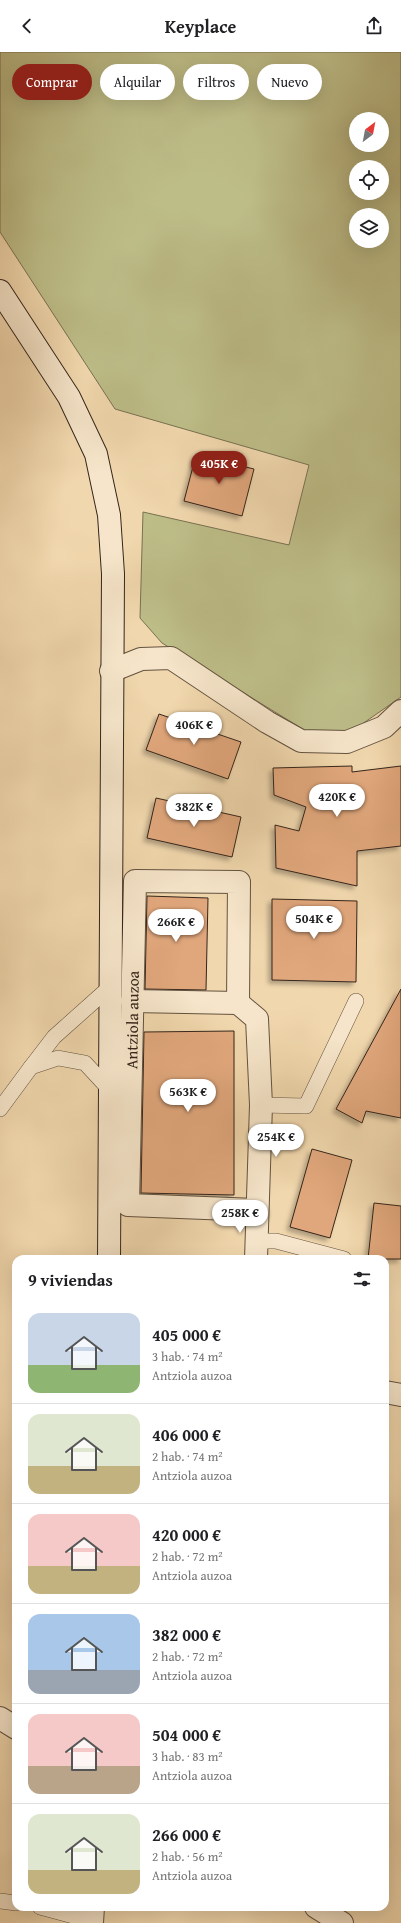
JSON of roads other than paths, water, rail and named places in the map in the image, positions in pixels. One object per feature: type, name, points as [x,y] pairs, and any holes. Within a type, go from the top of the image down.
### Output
[{"type":"street","points":[[0,291],[69,397],[96,454],[110,523],[113,574],[111,671],[109,1255]]},
{"type":"street","points":[[111,671],[141,659],[171,658],[267,722],[301,741],[347,742],[384,727],[401,711]]},
{"type":"street","name":"Antziola auzoa","points":[[238,1003],[239,882],[135,881],[128,1206],[257,1210]]},
{"type":"street","points":[[132,1001],[238,1003],[257,1019],[261,1105],[257,1250]]},
{"type":"street","points":[[389,1393],[401,1395]]},
{"type":"street","points":[[0,1718],[12,1726]]},
{"type":"street","points":[[322,1911],[342,1923]]},
{"type":"lane","points":[[0,1109],[54,1037],[110,987]]},
{"type":"lane","points":[[261,1105],[306,1106],[356,1001]]},
{"type":"lane","points":[[31,1067],[58,1058],[85,1063],[109,1089]]},
{"type":"lane","points":[[257,1250],[276,1241],[329,1255]]},
{"type":"lane","points":[[0,1901],[12,1902]]},
{"type":"lane","points":[[61,1911],[92,1917]]}]
